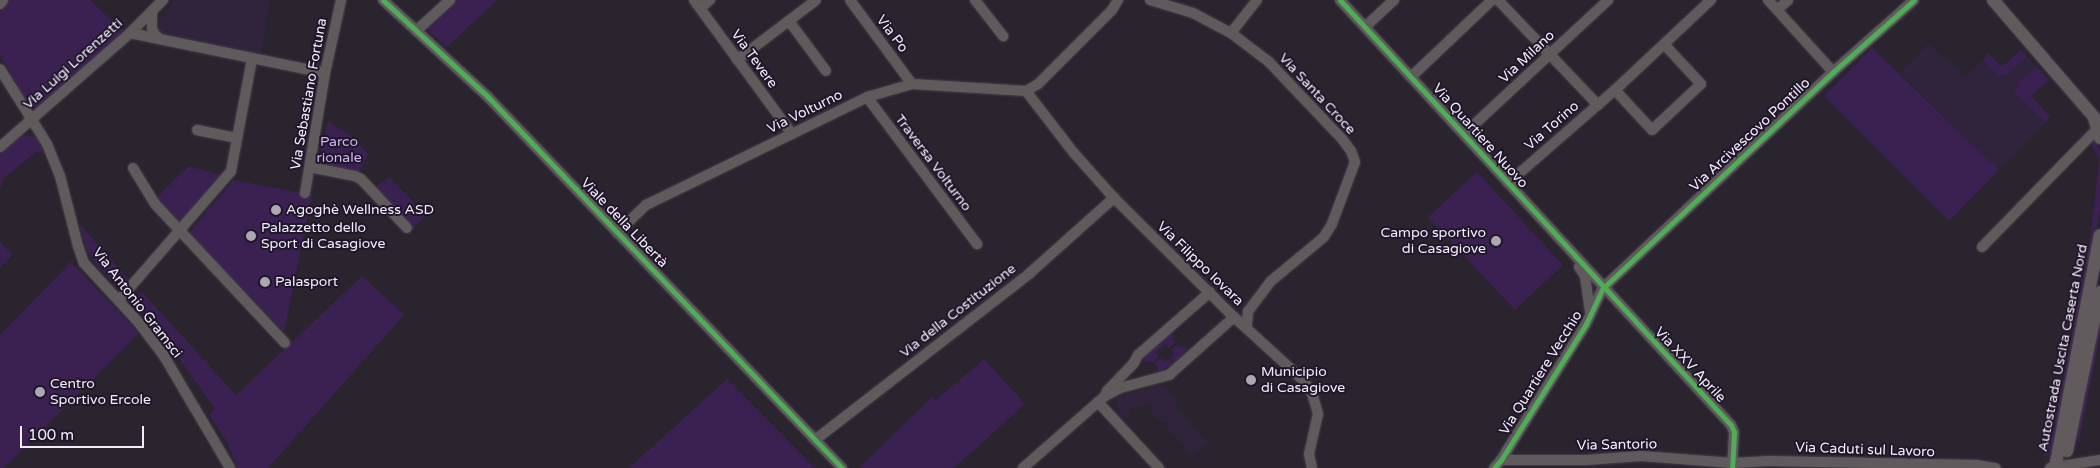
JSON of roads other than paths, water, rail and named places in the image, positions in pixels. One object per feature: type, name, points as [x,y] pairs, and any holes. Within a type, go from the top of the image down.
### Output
[{"type":"main road","points":[[1994,0],[2098,127]]},
{"type":"main road","name":"Autostrada Uscita Caserta Nord","points":[[2059,468],[2100,234]]},
{"type":"main road","name":"Autostrada Uscita Caserta Nord","points":[[2059,468],[2100,292]]},
{"type":"street","points":[[0,4],[3,0]]},
{"type":"street","name":"Via Luigi Lorenzetti","points":[[0,147],[130,33],[163,0]]},
{"type":"street","name":"Via Sebastiano Fortuna","points":[[305,193],[325,73],[341,0]]},
{"type":"street","name":"Viale della Libertà","points":[[384,0],[488,97],[842,468]]},
{"type":"street","points":[[416,31],[450,0]]},
{"type":"street","points":[[697,4],[710,0]]},
{"type":"street","points":[[737,60],[816,0]]},
{"type":"street","name":"Via Po","points":[[850,0],[912,84]]},
{"type":"street","points":[[975,0],[1003,36]]},
{"type":"street","points":[[1026,91],[1038,84],[1112,10],[1118,0]]},
{"type":"street","name":"Via Santa Croce","points":[[1150,0],[1193,13],[1231,33],[1269,62],[1342,139],[1351,151],[1355,162],[1332,224],[1324,237],[1271,281],[1248,311],[1247,327]]},
{"type":"street","points":[[1231,33],[1257,0]]},
{"type":"street","name":"Via Quartiere Nuovo","points":[[1340,0],[1603,288]]},
{"type":"street","points":[[1365,27],[1394,0]]},
{"type":"street","points":[[1411,77],[1492,0]]},
{"type":"street","points":[[1498,0],[1598,105]]},
{"type":"street","name":"Via Milano","points":[[1464,134],[1608,0]]},
{"type":"street","name":"Via Torino","points":[[1508,183],[1615,90],[1711,0]]},
{"type":"street","points":[[1768,0],[1833,72]]},
{"type":"street","points":[[1777,10],[1788,0]]},
{"type":"street","name":"Via Arcivescovo Pontillo","points":[[1603,288],[1833,72],[1914,0]]},
{"type":"street","name":"Via Tevere","points":[[697,4],[792,134]]},
{"type":"street","points":[[152,11],[152,29],[160,39]]},
{"type":"street","points":[[789,20],[826,71]]},
{"type":"street","points":[[130,33],[252,60],[325,73]]},
{"type":"street","points":[[1615,90],[1652,130],[1701,84],[1664,44]]},
{"type":"street","points":[[119,300],[231,171],[252,60]]},
{"type":"street","name":"Via Antonio Gramsci","points":[[0,69],[47,144],[60,176],[84,263],[119,300],[164,356],[230,468]]},
{"type":"street","name":"Via Volturno","points":[[617,233],[646,205],[867,97],[912,84],[1026,91]]},
{"type":"street","name":"Via Filippo Iovara","points":[[1026,91],[1074,153],[1114,198],[1234,317],[1302,380],[1312,393],[1318,414],[1310,454],[1312,468]]},
{"type":"street","name":"Traversa Volturno","points":[[867,97],[977,244]]},
{"type":"street","points":[[1982,247],[2098,127]]},
{"type":"street","points":[[197,130],[237,138]]},
{"type":"street","points":[[309,167],[355,176],[361,179],[407,228]]},
{"type":"street","points":[[133,168],[155,204],[285,343]]},
{"type":"street","name":"Via della Costituzione","points":[[815,440],[1030,273],[1114,198]]},
{"type":"street","name":"Via Quartiere Vecchio","points":[[1571,253],[1585,276],[1590,315]]},
{"type":"street","name":"Via Quartiere Vecchio","points":[[1494,468],[1502,460],[1590,315],[1603,288]]},
{"type":"street","name":"Via XXV Aprile","points":[[1603,288],[1731,425],[1734,432],[1733,465]]},
{"type":"street","points":[[1102,399],[1107,390],[1138,355],[1210,292]]},
{"type":"street","points":[[1023,468],[1102,399],[1120,388],[1169,375],[1234,317]]},
{"type":"street","points":[[1102,399],[1154,467]]},
{"type":"street","name":"Via Santorio","points":[[1502,460],[1586,460],[1641,456],[1733,465]]},
{"type":"street","points":[[2050,468],[2100,460]]},
{"type":"street","name":"Via Caduti sul Lavoro","points":[[1733,465],[1769,461],[1986,466],[1996,468]]},
{"type":"place","name":"Agoghè Wellness ASD","points":[[276,210]]},
{"type":"place","name":"Palazzetto dello Sport di Casagiove","points":[[251,236]]},
{"type":"place","name":"Campo sportivo di Casagiove","points":[[1496,241]]},
{"type":"place","name":"Palasport","points":[[265,282]]},
{"type":"place","name":"Municipio di Casagiove","points":[[1251,380]]},
{"type":"place","name":"Centro Sportivo Ercole","points":[[40,392]]},
{"type":"park label","name":"Parco rionale","points":[[339,150]]}]
